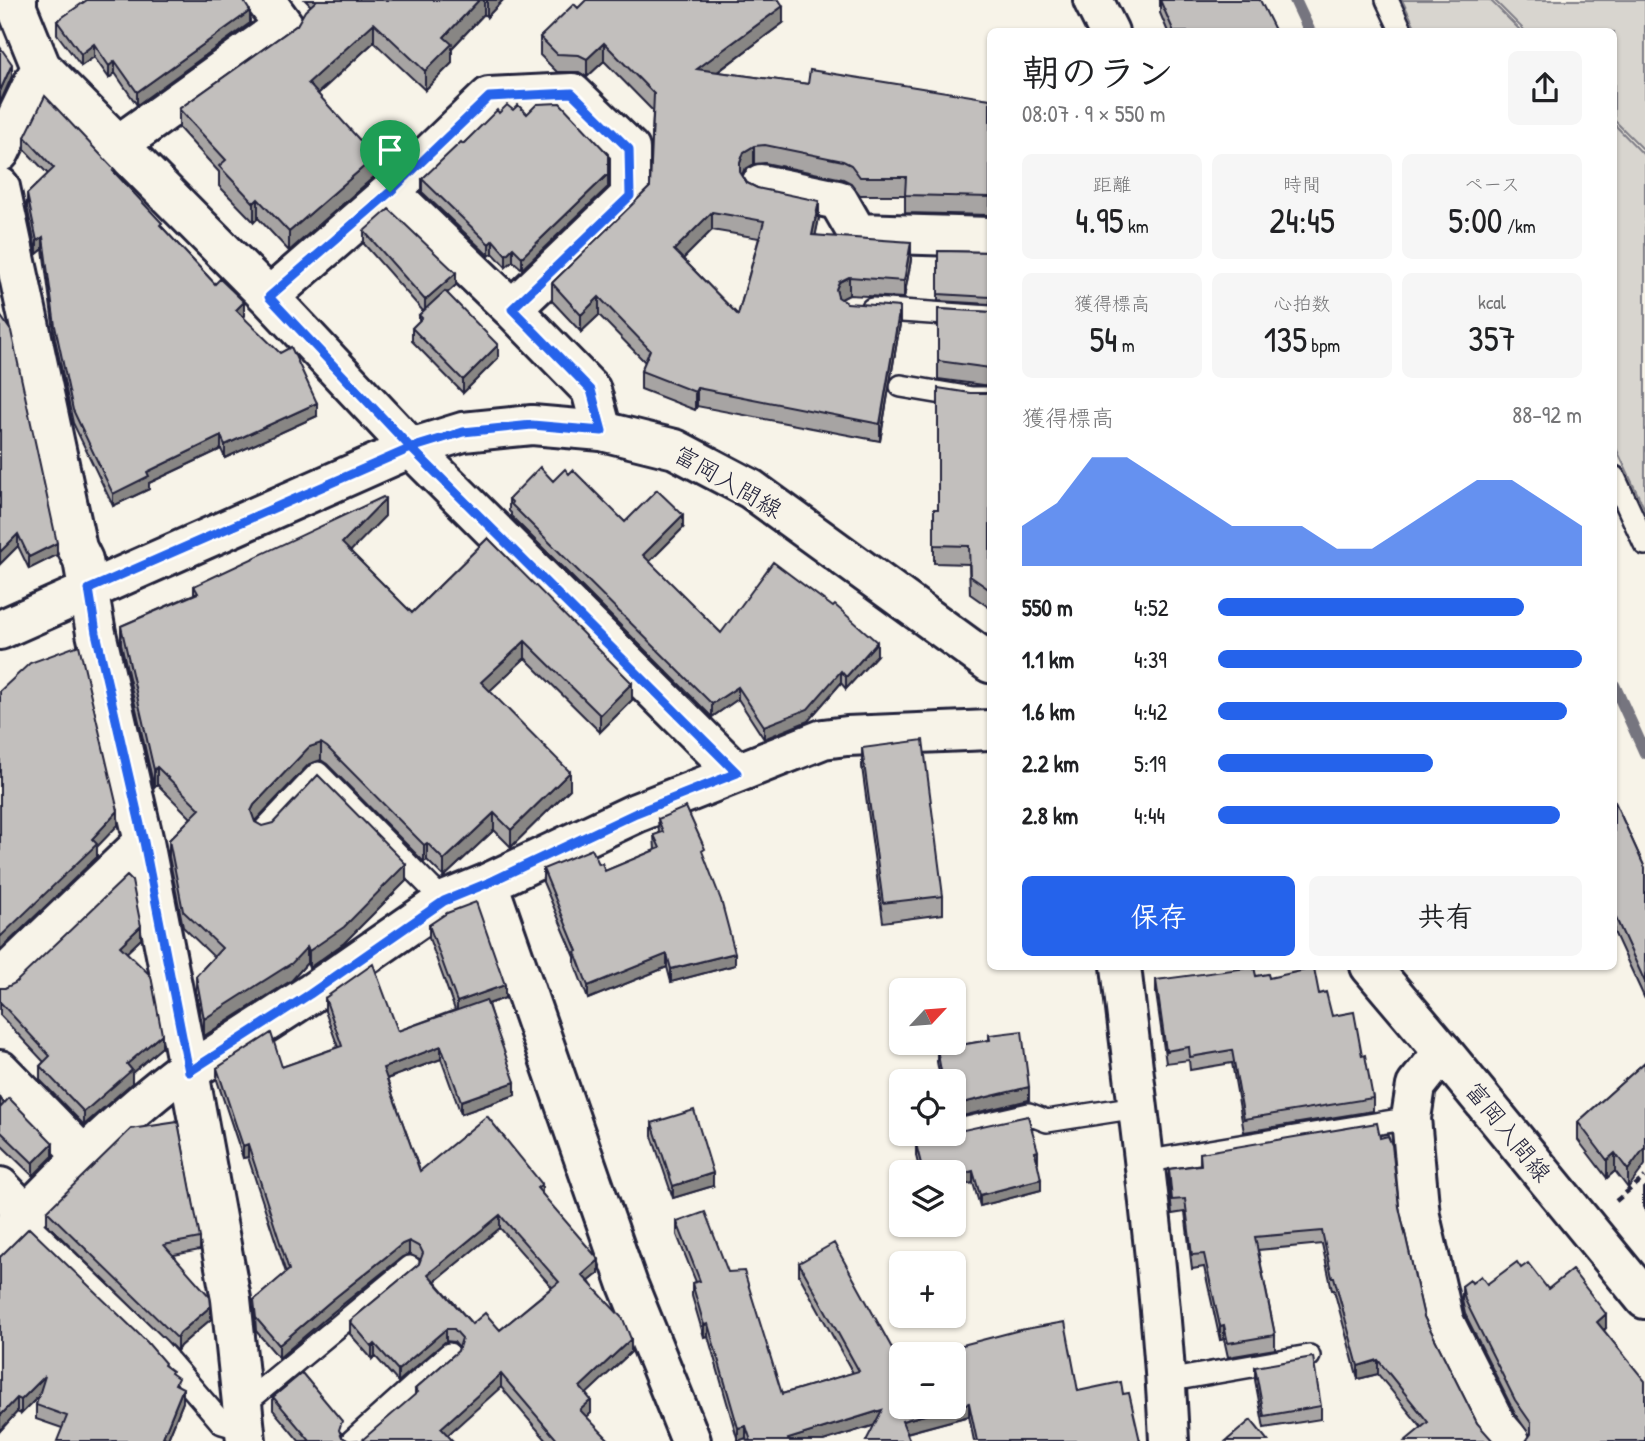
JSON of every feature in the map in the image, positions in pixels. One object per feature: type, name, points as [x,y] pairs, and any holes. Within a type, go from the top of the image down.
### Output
[{"type":"street","points":[[17,0],[17,8],[41,67],[269,297],[411,448],[737,773]]},
{"type":"street","points":[[118,145],[284,26],[265,0]]},
{"type":"street","points":[[1093,0],[1107,28]]},
{"type":"street","points":[[0,152],[41,67]]},
{"type":"street","points":[[269,297],[390,192],[489,97],[572,93],[629,149],[630,196],[512,309]]},
{"type":"street","points":[[761,184],[838,200],[857,233],[987,237]]},
{"type":"street","points":[[0,187],[77,548],[83,560],[96,633],[144,842],[231,1299],[245,1425]]},
{"type":"street","points":[[390,192],[512,309],[591,390],[602,431]]},
{"type":"street","name":"富岡入間線","points":[[0,630],[411,448],[463,432],[532,425],[602,431],[675,449],[751,489],[987,661]]},
{"type":"street","points":[[0,1187],[13,1228],[84,1156],[159,1088],[310,994],[444,901],[636,813],[824,739],[987,730]]},
{"type":"street","points":[[0,981],[144,842]]},
{"type":"street","points":[[488,883],[628,1285],[691,1441]]},
{"type":"street","points":[[1121,970],[1155,1253],[1166,1381],[1168,1441]]},
{"type":"street","name":"富岡入間線","points":[[1373,970],[1645,1298]]},
{"type":"street","points":[[1443,1052],[1416,1086],[1411,1118],[1420,1216],[1444,1321],[1497,1426],[1510,1441]]},
{"type":"street","points":[[0,1070],[84,1156]]},
{"type":"lane","points":[[1387,0],[1400,28]]},
{"type":"lane","points":[[849,308],[987,317]]},
{"type":"lane","points":[[901,386],[987,398]]},
{"type":"lane","points":[[1617,483],[1645,544]]},
{"type":"lane","points":[[264,830],[318,773],[444,901]]},
{"type":"lane","points":[[966,1128],[1029,1114],[1047,1121],[1137,1107]]},
{"type":"lane","points":[[1143,1162],[1411,1118]]},
{"type":"lane","points":[[13,1228],[34,1229],[157,1347],[222,1423],[245,1425],[410,1267]]},
{"type":"lane","points":[[352,1441],[449,1353]]},
{"type":"lane","points":[[1166,1381],[1309,1356]]},
{"type":"path","points":[[1615,1201],[1645,1177]]},
{"type":"shaded area","points":[[1402,0],[1490,0],[1518,28],[1416,28]]},
{"type":"shaded area","points":[[1494,0],[1645,0],[1645,151],[1617,123],[1617,28],[1522,28]]},
{"type":"shaded area","points":[[1617,127],[1645,156],[1645,510],[1617,450]]},
{"type":"building","points":[[87,0],[243,0],[250,11],[137,92],[115,61],[109,66],[94,44],[81,54],[57,21]]},
{"type":"building","points":[[317,0],[479,0],[444,37],[452,44],[425,71],[374,23],[308,83],[375,157],[289,232],[258,199],[254,203],[219,166],[226,160],[179,109],[297,25],[305,11]]},
{"type":"building","points":[[586,0],[779,0],[783,6],[697,69],[808,84],[810,70],[987,99],[987,197],[905,195],[906,177],[860,177],[851,165],[843,161],[765,145],[754,146],[744,152],[740,163],[740,172],[747,183],[757,188],[819,201],[812,235],[911,242],[904,281],[849,277],[839,282],[836,289],[838,297],[847,303],[900,307],[880,424],[697,388],[695,392],[641,371],[650,350],[599,297],[581,315],[552,283],[650,187],[654,94],[604,43],[587,59],[579,55],[557,54],[540,37],[574,4],[578,8]],"holes":[[[712,212],[764,221],[738,315],[674,250]]]},
{"type":"building","points":[[1160,0],[1260,0],[1274,28],[1172,28]]},
{"type":"building","points":[[0,47],[12,64],[0,91]]},
{"type":"building","points":[[45,96],[115,170],[113,171],[162,223],[160,225],[215,284],[220,279],[244,302],[236,310],[280,353],[291,347],[317,403],[225,445],[221,436],[147,472],[149,476],[113,494],[73,410],[55,326],[43,237],[37,241],[27,194],[54,168],[25,137]]},
{"type":"building","points":[[560,103],[608,154],[608,174],[522,257],[513,248],[506,255],[493,240],[489,244],[422,179],[497,110],[499,113],[507,105],[513,110],[518,105],[527,114],[537,104]]},
{"type":"building","points":[[389,209],[456,273],[425,300],[364,231]]},
{"type":"building","points":[[938,251],[987,252],[987,297],[938,294]]},
{"type":"building","points":[[445,291],[498,345],[463,380],[412,328],[422,318],[419,315]]},
{"type":"building","points":[[938,309],[987,312],[987,368],[938,361]]},
{"type":"building","points":[[0,315],[11,331],[57,543],[29,557],[18,534],[0,552]]},
{"type":"building","points":[[938,388],[987,393],[987,588],[970,576],[969,546],[934,545],[934,509],[938,509]]},
{"type":"building","points":[[540,467],[553,481],[565,469],[569,474],[573,470],[625,522],[657,490],[683,515],[643,555],[721,633],[773,562],[833,607],[835,605],[877,642],[846,677],[841,671],[808,709],[764,726],[738,687],[712,704],[511,504],[509,499]]},
{"type":"building","points":[[383,497],[385,499],[342,543],[412,613],[488,538],[632,683],[600,715],[525,641],[481,682],[570,772],[511,830],[494,813],[444,860],[427,843],[424,845],[327,747],[321,743],[309,747],[254,805],[251,811],[255,822],[262,826],[273,823],[318,775],[406,864],[344,927],[309,951],[307,947],[292,963],[204,1019],[196,976],[222,948],[183,911],[169,840],[200,809],[157,767],[154,770],[121,626],[198,593],[194,586]]},
{"type":"building","points":[[79,645],[118,811],[92,839],[97,844],[0,937],[0,691],[30,663]]},
{"type":"building","points":[[923,740],[943,896],[883,903],[862,748]]},
{"type":"building","points":[[686,807],[705,849],[702,851],[721,900],[735,953],[671,969],[667,954],[588,986],[575,952],[577,951],[543,869],[592,849],[605,871],[660,848],[654,835],[663,832],[658,819]]},
{"type":"building","points":[[1617,807],[1645,868],[1645,982],[1617,921]]},
{"type":"building","points":[[127,876],[132,881],[141,926],[120,946],[151,976],[162,1034],[127,1064],[132,1070],[84,1112],[40,1066],[50,1056],[0,1002],[0,988],[15,983]]},
{"type":"building","points":[[476,902],[505,985],[457,1002],[429,925],[447,913]]},
{"type":"building","points":[[373,964],[398,1031],[486,1000],[515,1082],[461,1101],[441,1046],[383,1068],[420,1171],[487,1116],[542,1184],[537,1188],[599,1260],[582,1275],[623,1319],[631,1339],[580,1387],[591,1400],[580,1410],[610,1441],[558,1441],[501,1374],[441,1428],[453,1441],[361,1441],[418,1392],[415,1389],[458,1351],[462,1338],[454,1329],[446,1329],[398,1370],[375,1344],[372,1347],[350,1321],[419,1264],[423,1253],[420,1247],[409,1241],[279,1345],[256,1318],[254,1300],[289,1270],[248,1144],[243,1146],[217,1068],[271,1033],[282,1067],[342,1046],[325,998]],"holes":[[[500,1215],[559,1282],[500,1330],[485,1313],[472,1324],[428,1274]]]},
{"type":"building","points":[[1231,970],[1255,970],[1256,976],[1268,974],[1269,978],[1314,970],[1319,994],[1326,992],[1332,1016],[1354,1012],[1373,1098],[1244,1119],[1232,1050],[1190,1057],[1189,1047],[1166,1051],[1156,980]]},
{"type":"building","points":[[1022,1031],[1029,1087],[966,1102],[966,1069],[941,1069],[938,1055],[966,1055],[966,1044],[990,1040],[989,1035]]},
{"type":"building","points":[[1645,1062],[1645,1147],[1628,1170],[1615,1153],[1607,1160],[1578,1122]]},
{"type":"building","points":[[9,1098],[53,1143],[33,1163],[0,1131],[0,1108]]},
{"type":"building","points":[[694,1110],[713,1173],[673,1186],[652,1123]]},
{"type":"building","points":[[1028,1116],[1038,1151],[1035,1152],[1041,1179],[980,1195],[973,1171],[966,1173],[966,1160],[920,1160],[916,1146],[966,1146],[966,1129]]},
{"type":"building","points":[[178,1122],[200,1238],[164,1245],[210,1297],[211,1306],[177,1338],[47,1211],[131,1129]]},
{"type":"building","points":[[1377,1123],[1380,1138],[1388,1136],[1392,1145],[1399,1207],[1424,1317],[1477,1423],[1493,1441],[1405,1441],[1428,1422],[1378,1360],[1358,1366],[1332,1277],[1322,1231],[1255,1237],[1275,1335],[1228,1343],[1224,1325],[1220,1326],[1204,1254],[1192,1255],[1185,1199],[1172,1200],[1169,1169],[1201,1165],[1200,1153]]},
{"type":"building","points":[[705,1212],[728,1272],[744,1271],[782,1394],[859,1371],[799,1263],[834,1243],[889,1343],[889,1419],[909,1419],[902,1421],[910,1441],[866,1441],[882,1410],[788,1439],[789,1441],[751,1441],[746,1426],[738,1428],[708,1324],[704,1325],[692,1283],[700,1281],[677,1222]]},
{"type":"building","points":[[29,1228],[147,1342],[164,1365],[178,1378],[175,1384],[183,1388],[163,1437],[176,1441],[57,1441],[67,1416],[36,1405],[45,1376],[21,1400],[17,1398],[0,1416],[0,1257]]},
{"type":"building","points":[[1517,1262],[1521,1268],[1528,1263],[1548,1289],[1572,1270],[1606,1314],[1597,1322],[1645,1381],[1645,1441],[1526,1441],[1531,1434],[1531,1423],[1515,1400],[1465,1300],[1462,1286],[1481,1276],[1487,1284]]},
{"type":"building","points":[[1065,1322],[1078,1391],[1121,1382],[1123,1394],[1129,1393],[1140,1441],[977,1441],[969,1403],[966,1404],[966,1344]]},
{"type":"building","points":[[1313,1357],[1321,1406],[1264,1416],[1255,1367]]},
{"type":"building","points":[[302,1373],[342,1421],[339,1430],[342,1437],[349,1441],[310,1441],[273,1397]]},
{"type":"building","points":[[1251,1420],[1268,1441],[1226,1441]]},
{"type":"waterway","points":[[1295,0],[1308,28]]},
{"type":"waterway","points":[[1617,692],[1645,753]]},
{"type":"route","points":[[390,192],[269,297],[411,448],[89,589],[96,633],[144,842],[189,1072],[310,994],[444,901],[636,813],[737,773],[411,448],[463,432],[532,425],[602,431],[591,390],[512,309],[630,196],[629,149],[572,93],[489,97],[390,192]]}]
